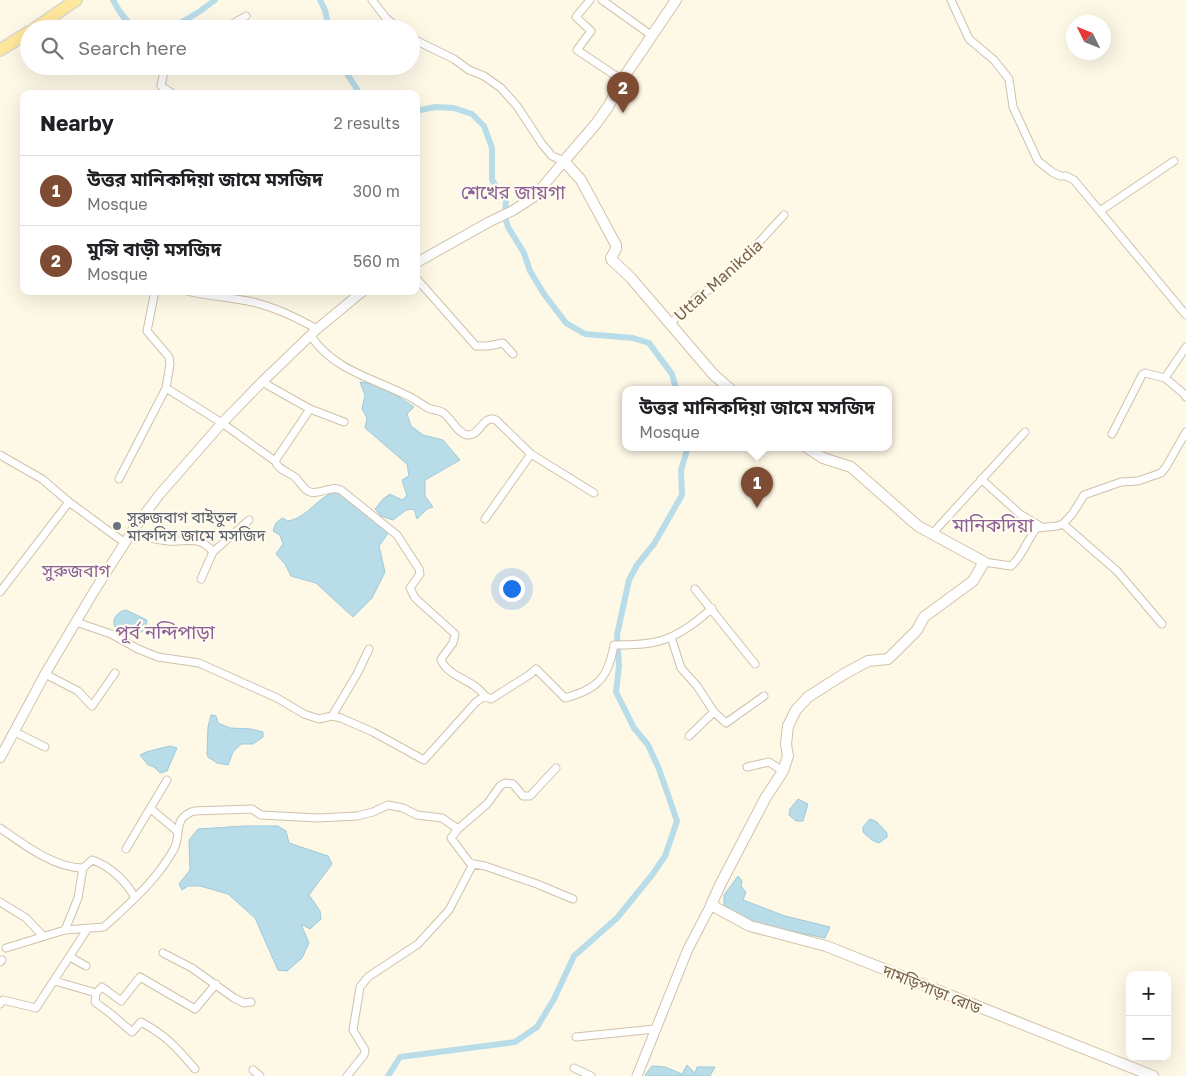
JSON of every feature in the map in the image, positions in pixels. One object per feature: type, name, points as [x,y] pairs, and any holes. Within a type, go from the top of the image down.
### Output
[{"type":"main road","points":[[47,20],[76,0]]},
{"type":"main road","points":[[670,324],[631,278],[612,260],[616,245],[580,180],[564,161],[608,107],[622,80],[676,0]]},
{"type":"main road","points":[[0,50],[20,38]]},
{"type":"main road","name":"Uttar Manikdia","points":[[670,324],[713,374],[727,386]]},
{"type":"main road","points":[[711,906],[766,797],[783,770],[788,756],[786,744],[788,726],[796,710],[808,697],[844,674],[868,661],[888,659],[917,630],[924,616],[973,581],[984,562],[911,521],[851,467],[823,458],[812,451]]},
{"type":"main road","name":"দামড়িপাড়া রোড","points":[[711,906],[750,926],[826,946],[1153,1076]]},
{"type":"street","points":[[372,0],[388,20]]},
{"type":"street","points":[[590,0],[576,17],[591,31],[577,50],[622,80]]},
{"type":"street","points":[[602,0],[651,35]]},
{"type":"street","points":[[951,0],[968,39],[994,60],[1009,79],[1013,107],[1038,161],[1052,172],[1074,180],[1186,315]]},
{"type":"street","points":[[239,20],[246,16]]},
{"type":"street","points":[[420,43],[469,70],[484,76],[501,88],[517,106],[552,156],[564,161],[534,197],[420,261]]},
{"type":"street","points":[[163,75],[161,86],[167,90]]},
{"type":"street","points":[[1100,211],[1174,161]]},
{"type":"street","name":"Uttar Manikdia","points":[[670,324],[697,296],[711,288],[740,263],[784,215]]},
{"type":"street","points":[[420,283],[476,346],[503,343],[513,354]]},
{"type":"street","points":[[119,479],[166,388],[170,364],[168,356],[146,332],[155,295]]},
{"type":"street","points":[[203,295],[248,301],[270,307],[317,329]]},
{"type":"street","points":[[0,758],[45,674],[76,622],[125,542],[159,495],[222,423],[262,382],[317,329],[358,295]]},
{"type":"street","points":[[311,336],[324,351],[351,371],[408,396],[428,408],[443,413],[467,435],[471,435],[489,419],[493,419],[531,454],[594,493]]},
{"type":"street","points":[[1165,378],[1186,348]]},
{"type":"street","points":[[1112,434],[1142,375],[1145,373],[1165,378],[1183,393],[1186,398]]},
{"type":"street","points":[[262,382],[310,409],[344,422]]},
{"type":"street","points":[[166,388],[222,423],[275,461],[276,465],[296,478],[308,491],[332,488],[341,490],[397,535],[419,568],[420,574],[410,588],[415,598],[455,634],[453,643],[441,659],[442,663],[491,699],[530,675],[536,668],[565,698],[577,694],[599,682],[607,668],[614,645],[650,643],[671,637],[702,618],[712,608]]},
{"type":"street","points":[[275,461],[310,409]]},
{"type":"street","points":[[932,534],[1025,432]]},
{"type":"street","points":[[981,479],[1020,514],[1040,526],[1057,526],[1063,524],[1073,513],[1084,496],[1120,482],[1138,481],[1161,473],[1169,463],[1186,432]]},
{"type":"street","points":[[485,519],[531,454]]},
{"type":"street","points":[[0,455],[42,480],[125,542]]},
{"type":"street","points":[[0,592],[69,502]]},
{"type":"street","points":[[201,579],[213,552],[248,520]]},
{"type":"street","points":[[1063,524],[1117,571],[1162,624]]},
{"type":"street","points":[[984,562],[1013,565],[1032,534],[1040,526]]},
{"type":"street","points":[[133,530],[143,536],[162,540],[202,542],[208,545],[213,552]]},
{"type":"street","points":[[695,589],[755,664]]},
{"type":"street","points":[[76,622],[111,634],[138,649],[158,657],[200,663],[277,698],[312,717],[319,719],[332,716],[341,718],[373,732],[424,760],[476,702],[485,696]]},
{"type":"street","points":[[671,637],[681,668],[697,686],[714,712],[726,723],[764,696]]},
{"type":"street","points":[[332,716],[357,674],[369,649]]},
{"type":"street","points":[[45,674],[78,691],[92,706],[114,673]]},
{"type":"street","points":[[689,736],[714,712]]},
{"type":"street","points":[[15,732],[45,747]]},
{"type":"street","points":[[747,767],[768,762],[783,770]]},
{"type":"street","points":[[556,768],[530,796],[524,796],[513,784],[505,783],[500,786],[487,804],[458,828],[452,838],[469,862],[538,884],[573,899]]},
{"type":"street","points":[[126,849],[167,780]]},
{"type":"street","points":[[6,948],[65,930],[104,927],[162,869],[176,846],[177,831],[182,817],[194,810],[252,809],[260,815],[318,818],[365,814],[388,805],[403,808],[417,815],[442,818],[458,828]]},
{"type":"street","points":[[151,809],[177,831]]},
{"type":"street","points":[[0,828],[10,836],[57,863],[71,868],[83,868]]},
{"type":"street","points":[[65,930],[78,898],[83,868],[92,860],[104,864],[131,891],[134,898]]},
{"type":"street","points":[[347,1076],[366,1050],[353,1030],[360,986],[368,977],[418,944],[449,910],[474,864]]},
{"type":"street","points":[[0,902],[26,918],[44,936]]},
{"type":"street","points":[[637,1076],[688,948],[711,906]]},
{"type":"street","points":[[0,1004],[2,1000],[36,1008],[88,928]]},
{"type":"street","points":[[163,953],[192,968],[244,1003],[251,1002]]},
{"type":"street","points":[[70,957],[86,966]]},
{"type":"street","points":[[195,1069],[167,1038],[157,1030],[141,1022],[132,1032],[95,1002],[96,993],[102,986],[121,1000],[140,977],[195,1009],[216,984]]},
{"type":"street","points":[[54,981],[96,993]]},
{"type":"street","points":[[576,1037],[655,1029]]},
{"type":"street","points":[[574,1068],[591,1076]]},
{"type":"street","points":[[253,1070],[260,1076]]},
{"type":"water","points":[[360,382],[382,388],[414,407],[407,414],[411,426],[423,435],[443,440],[460,460],[425,480],[425,496],[433,507],[427,509],[417,519],[414,509],[406,510],[393,520],[381,516],[375,509],[390,494],[402,500],[407,496],[402,480],[409,476],[407,464],[365,428],[367,418],[362,409],[365,395]]},
{"type":"water","points":[[340,491],[389,532],[379,546],[385,572],[372,598],[353,617],[316,583],[291,576],[285,564],[276,554],[283,544],[280,535],[273,531],[276,523],[282,518],[288,521],[297,518],[323,498]]},
{"type":"water","points":[[126,610],[147,620],[144,630],[140,633],[125,632],[115,627],[114,621],[116,616]]},
{"type":"water","points":[[211,715],[216,716],[218,723],[230,728],[251,729],[263,732],[263,737],[253,744],[241,744],[233,752],[228,765],[217,763],[208,757],[207,754],[208,727]]},
{"type":"water","points":[[170,746],[177,748],[167,771],[160,773],[154,767],[148,765],[140,755],[146,752]]},
{"type":"water","points":[[798,799],[808,804],[803,821],[796,821],[789,815],[790,809]]},
{"type":"water","points":[[870,819],[877,822],[887,833],[887,837],[879,843],[863,832],[863,827]]},
{"type":"water","points":[[278,826],[286,831],[289,843],[328,856],[332,864],[309,895],[320,911],[321,919],[310,929],[301,924],[309,943],[302,958],[287,971],[278,970],[255,918],[228,894],[200,886],[188,886],[182,890],[179,884],[190,870],[189,840],[198,829]]},
{"type":"water","points":[[738,876],[742,881],[741,886],[746,892],[743,900],[785,916],[830,927],[825,938],[759,923],[734,913],[724,906],[724,895]]},
{"type":"water","points":[[687,1065],[695,1073],[697,1067],[715,1067],[710,1076],[645,1075],[652,1066],[665,1067],[682,1074]]},
{"type":"waterway","points":[[113,0],[127,20]]},
{"type":"waterway","points":[[186,20],[215,0]]},
{"type":"waterway","points":[[320,0],[327,20]]},
{"type":"waterway","points":[[348,75],[357,90]]},
{"type":"waterway","points":[[420,110],[435,107],[454,108],[472,114],[484,126],[492,148],[492,180],[506,200],[505,217],[508,227],[524,253],[530,271],[544,294],[566,323],[585,334],[633,338],[649,343],[672,374],[675,386]]},
{"type":"waterway","points":[[388,1076],[400,1057],[515,1042],[537,1027],[554,999],[574,956],[617,918],[665,856],[677,821],[659,769],[648,745],[634,728],[616,692],[619,666],[617,635],[629,580],[637,565],[654,544],[682,495],[681,470],[687,451]]},
{"type":"place","name":"মুন্সি বাড়ী মসজিদ","points":[[623,113]]},
{"type":"place","name":"উত্তর মানিকদিয়া জামে মসজিদ","points":[[757,508]]},
{"type":"place","name":"সুরুজবাগ বাইতুল মাকদিস জামে মসজিদ","points":[[117,526]]},
{"type":"district","name":"শেখের জায়গা","points":[[513,192]]},
{"type":"district","name":"মানিকদিয়া","points":[[993,525]]},
{"type":"district","name":"সুরুজবাগ","points":[[76,571]]},
{"type":"district","name":"পূর্ব নন্দিপাড়া","points":[[165,632]]}]
